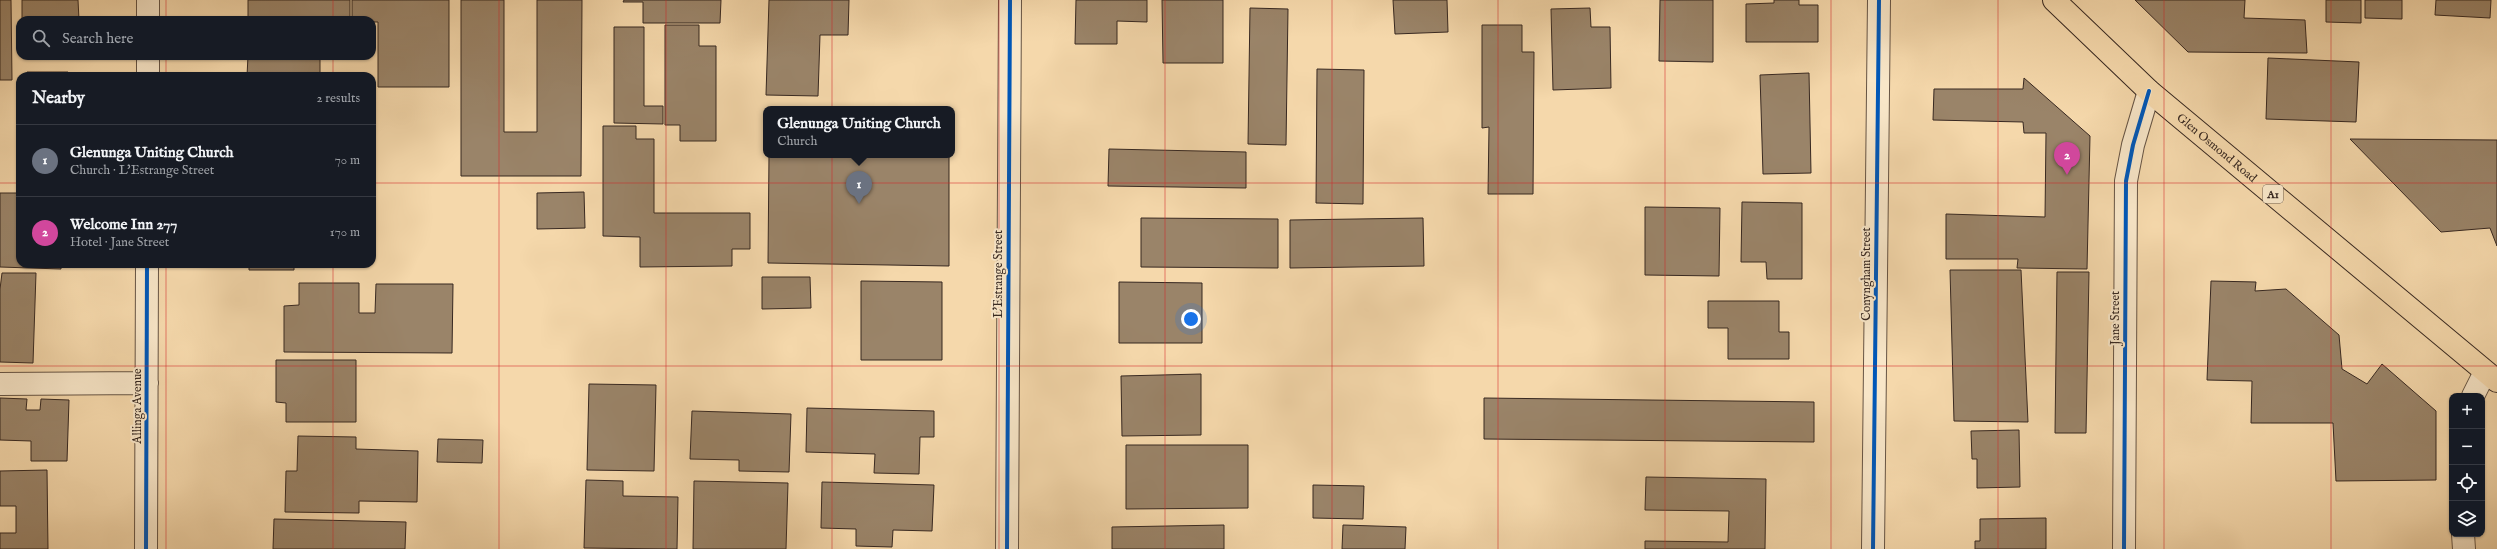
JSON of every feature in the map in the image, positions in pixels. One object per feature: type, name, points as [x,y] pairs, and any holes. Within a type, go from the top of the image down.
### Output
[{"type":"highway","name":"Glen Osmond Road","points":[[2054,0],[2149,91],[2491,376]]},
{"type":"street","points":[[148,0],[148,16]]},
{"type":"street","name":"L'Estrange Street","points":[[1007,549],[1010,0]]},
{"type":"street","name":"Conyngham Street","points":[[1873,549],[1878,0]]},
{"type":"street","points":[[148,60],[148,72]]},
{"type":"street","name":"Jane Street","points":[[2124,549],[2126,181],[2133,145],[2149,91]]},
{"type":"street","name":"Allinga Avenue","points":[[146,549],[147,268]]},
{"type":"street","points":[[2476,393],[2491,376]]},
{"type":"street","points":[[0,384],[147,383]]},
{"type":"street","points":[[2463,537],[2464,549]]},
{"type":"building","points":[[0,0],[11,0],[12,80],[0,80]]},
{"type":"building","points":[[22,0],[78,0],[79,16],[22,16]]},
{"type":"building","points":[[248,0],[350,0],[350,16],[248,16]]},
{"type":"building","points":[[352,0],[449,0],[449,87],[378,87],[378,22],[376,22],[376,16],[352,16]]},
{"type":"building","points":[[461,0],[504,0],[504,132],[537,132],[537,0],[582,0],[581,176],[461,176]]},
{"type":"building","points":[[624,0],[721,0],[720,23],[643,23],[643,2],[623,2]]},
{"type":"building","points":[[769,0],[849,0],[848,35],[820,35],[818,96],[766,95]]},
{"type":"building","points":[[1076,0],[1147,0],[1147,22],[1117,21],[1117,44],[1075,44]]},
{"type":"building","points":[[1162,0],[1223,0],[1223,63],[1163,63]]},
{"type":"building","points":[[1393,0],[1447,0],[1448,32],[1395,34]]},
{"type":"building","points":[[1660,0],[1713,0],[1713,62],[1659,61]]},
{"type":"building","points":[[1774,0],[1799,0],[1799,5],[1818,5],[1818,42],[1746,42],[1746,4],[1774,3]]},
{"type":"building","points":[[2135,0],[2245,0],[2244,18],[2305,20],[2307,53],[2188,52]]},
{"type":"building","points":[[2326,0],[2361,0],[2361,23],[2326,22]]},
{"type":"building","points":[[2365,0],[2402,0],[2402,19],[2365,18]]},
{"type":"building","points":[[2436,0],[2491,0],[2490,18],[2435,15]]},
{"type":"building","points":[[1250,8],[1288,9],[1286,145],[1248,144]]},
{"type":"building","points":[[1590,8],[1591,27],[1610,27],[1611,88],[1553,90],[1551,9]]},
{"type":"building","points":[[665,25],[699,25],[699,46],[716,46],[716,141],[680,141],[680,125],[665,125]]},
{"type":"building","points":[[1482,25],[1522,25],[1522,52],[1534,52],[1533,194],[1488,194],[1489,127],[1482,128]]},
{"type":"building","points":[[614,27],[644,27],[644,106],[663,106],[663,124],[614,123]]},
{"type":"building","points":[[2268,58],[2359,62],[2356,122],[2266,119]]},
{"type":"building","points":[[248,60],[320,60],[320,72],[247,72]]},
{"type":"building","points":[[1317,69],[1364,70],[1363,204],[1316,203]]},
{"type":"building","points":[[1809,73],[1811,173],[1763,174],[1760,75]]},
{"type":"building","points":[[2024,78],[2090,136],[2087,269],[2017,268],[2018,259],[1946,259],[1946,214],[2045,217],[2046,133],[2024,133],[2023,122],[1933,120],[1934,89],[2023,89]]},
{"type":"building","points":[[603,126],[636,126],[636,139],[654,139],[654,213],[750,213],[750,249],[732,249],[732,266],[640,267],[640,237],[603,236]]},
{"type":"building","points":[[2350,139],[2497,140],[2497,246],[2490,228],[2441,232]]},
{"type":"building","points":[[1109,149],[1246,152],[1246,188],[1108,186]]},
{"type":"building","points":[[769,158],[949,158],[949,266],[768,263]]},
{"type":"building","points":[[584,192],[585,228],[537,229],[537,193]]},
{"type":"building","points":[[0,193],[16,193],[16,268],[0,267]]},
{"type":"building","points":[[1742,202],[1802,203],[1802,279],[1767,279],[1766,262],[1741,262]]},
{"type":"building","points":[[1645,207],[1720,208],[1719,276],[1645,275]]},
{"type":"building","points":[[1141,218],[1278,219],[1278,268],[1141,267]]},
{"type":"building","points":[[1423,218],[1424,266],[1290,268],[1290,220]]},
{"type":"building","points":[[30,268],[61,268],[61,269]]},
{"type":"building","points":[[249,268],[294,268],[294,270],[249,270]]},
{"type":"building","points":[[1950,270],[2021,270],[2028,422],[1954,421]]},
{"type":"building","points":[[2057,272],[2089,272],[2086,433],[2055,433]]},
{"type":"building","points":[[2,273],[36,273],[33,363],[0,362],[0,289]]},
{"type":"building","points":[[762,277],[810,277],[811,308],[762,309]]},
{"type":"building","points":[[861,281],[942,282],[942,360],[861,360]]},
{"type":"building","points":[[2211,281],[2256,282],[2255,291],[2286,289],[2339,335],[2342,369],[2367,384],[2382,364],[2436,411],[2436,480],[2336,481],[2333,423],[2251,423],[2252,381],[2207,380]]},
{"type":"building","points":[[1119,282],[1202,283],[1202,343],[1119,343]]},
{"type":"building","points":[[299,283],[359,283],[359,313],[375,313],[376,284],[453,284],[452,353],[284,352],[284,306],[299,305]]},
{"type":"building","points":[[1708,301],[1779,301],[1779,332],[1789,332],[1789,359],[1728,359],[1728,328],[1708,328]]},
{"type":"building","points":[[276,360],[356,360],[356,422],[286,422],[286,403],[276,402]]},
{"type":"building","points":[[1201,374],[1201,435],[1122,436],[1121,376]]},
{"type":"building","points":[[589,384],[656,385],[654,471],[587,470]]},
{"type":"building","points":[[0,398],[27,399],[26,410],[40,410],[41,399],[69,400],[67,461],[31,461],[31,441],[0,440]]},
{"type":"building","points":[[1484,398],[1814,402],[1814,442],[1484,439]]},
{"type":"building","points":[[807,408],[934,411],[934,437],[920,437],[919,474],[874,473],[875,454],[806,452]]},
{"type":"building","points":[[692,411],[791,414],[789,472],[739,471],[739,460],[690,459]]},
{"type":"building","points":[[2019,430],[2020,487],[1977,488],[1977,459],[1972,459],[1971,431]]},
{"type":"building","points":[[298,436],[356,437],[356,449],[418,451],[417,502],[359,501],[359,513],[285,512],[286,471],[297,471]]},
{"type":"building","points":[[438,439],[483,440],[482,463],[437,462]]},
{"type":"building","points":[[1126,445],[1248,445],[1248,508],[1126,509]]},
{"type":"building","points":[[47,470],[48,549],[0,549],[0,533],[16,533],[16,506],[0,506],[0,471]]},
{"type":"building","points":[[1646,477],[1766,479],[1765,549],[1645,549],[1645,541],[1728,542],[1729,511],[1645,510]]},
{"type":"building","points":[[586,480],[623,481],[623,496],[678,497],[677,549],[584,548]]},
{"type":"building","points":[[694,481],[788,483],[786,549],[693,549]]},
{"type":"building","points":[[822,482],[934,485],[932,531],[893,530],[892,547],[856,546],[856,529],[821,528]]},
{"type":"building","points":[[1313,485],[1364,486],[1363,519],[1313,518]]},
{"type":"building","points":[[2046,518],[2046,549],[1975,549],[1975,541],[1980,541],[1980,519]]},
{"type":"building","points":[[274,519],[406,522],[405,549],[273,549]]},
{"type":"building","points":[[1224,525],[1224,549],[1112,549],[1112,527]]},
{"type":"building","points":[[1343,525],[1406,527],[1405,549],[1342,549]]},
{"type":"cycle path","points":[[1007,549],[1010,0]]},
{"type":"cycle path","points":[[1873,549],[1879,0]]},
{"type":"cycle path","points":[[2124,549],[2126,181],[2133,145],[2149,91]]},
{"type":"cycle path","points":[[146,549],[147,268]]},
{"type":"place","name":"Welcome Inn 277","points":[[2067,175]]},
{"type":"place","name":"Glenunga Uniting Church","points":[[859,204]]}]
